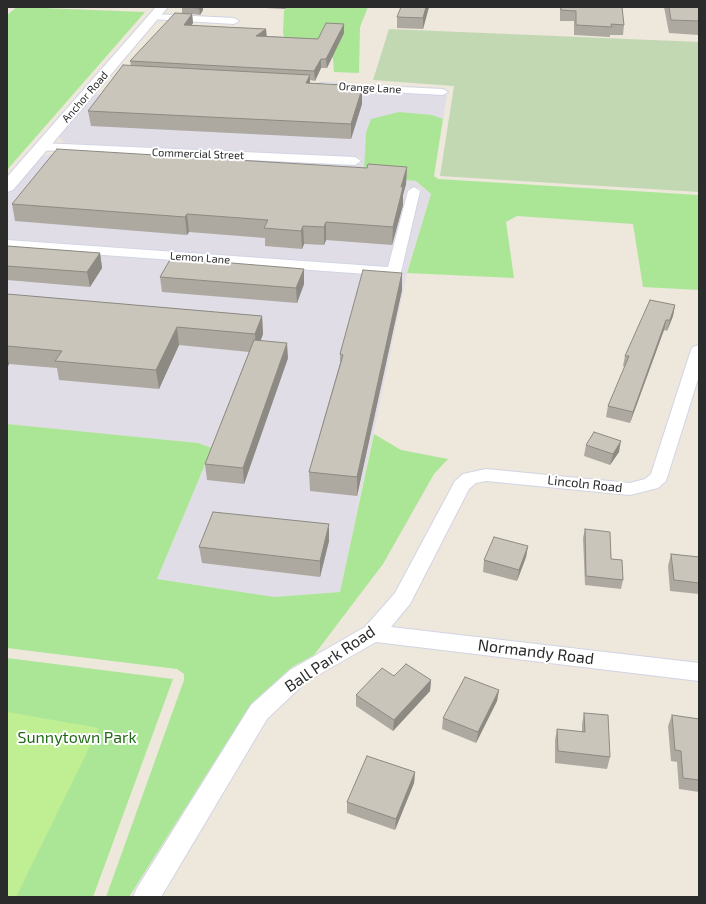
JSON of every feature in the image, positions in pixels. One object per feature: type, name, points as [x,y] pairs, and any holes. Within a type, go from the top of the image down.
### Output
[{"type":"street","points":[[158,12],[234,21]]},
{"type":"street","name":"Anchor Road","points":[[7,187],[158,12]]},
{"type":"street","points":[[105,74],[119,75]]},
{"type":"street","name":"Orange Lane","points":[[309,85],[443,92]]},
{"type":"street","name":"Commercial Street","points":[[41,147],[355,161]]},
{"type":"street","name":"Lemon Lane","points":[[7,244],[394,272],[414,192]]},
{"type":"street","name":"Lincoln Road","points":[[470,478],[486,475],[630,489],[651,484],[659,477],[699,350]]},
{"type":"street","name":"Ball Park Road","points":[[146,897],[259,712],[298,676],[373,633],[403,598],[462,485],[470,478]]},
{"type":"street","name":"Normandy Road","points":[[373,633],[699,672]]},
{"type":"shaded area","points":[[259,85],[447,95],[443,119],[432,115],[393,179],[416,181],[431,194],[407,273],[340,592],[274,597],[157,579],[212,448],[198,443],[7,424],[7,248],[401,277],[421,188],[408,188],[387,267],[7,239],[7,194],[40,157],[60,152],[361,164],[362,158],[65,143],[57,135],[94,94],[251,102]]},
{"type":"green space","points":[[17,7],[145,12],[7,170],[7,15]]},
{"type":"green space","points":[[287,7],[368,7],[360,27],[359,73],[334,72],[333,58],[322,53],[285,43],[283,32],[284,11]]},
{"type":"green space","points":[[389,29],[699,42],[699,192],[440,176],[454,86],[373,80]]},
{"type":"green space","points":[[399,112],[432,115],[443,119],[434,176],[438,179],[699,195],[699,290],[643,287],[633,224],[517,216],[506,222],[514,278],[407,273],[431,194],[416,181],[393,179],[364,172],[366,133],[371,119]]},
{"type":"green space","points":[[7,424],[198,443],[212,448],[157,579],[274,597],[340,592],[374,434],[401,450],[448,459],[434,474],[383,564],[314,655],[292,667],[251,704],[129,897],[106,897],[184,680],[184,674],[177,669],[7,648]]},
{"type":"green space","name":"Sunnytown Park","points":[[7,658],[173,679],[93,897],[7,897]]},
{"type":"green space","points":[[7,712],[99,728],[16,897],[7,897]]},
{"type":"building","points":[[401,7],[426,7],[423,18],[397,17]]},
{"type":"building","points":[[561,7],[622,7],[624,25],[611,24],[612,27],[576,25],[576,11],[561,10]]},
{"type":"building","points":[[669,7],[699,7],[699,21],[671,20]]},
{"type":"building","points":[[175,13],[192,14],[184,25],[266,29],[256,36],[318,39],[326,23],[344,24],[326,59],[321,59],[314,71],[130,61]]},
{"type":"building","points":[[123,65],[310,75],[306,83],[344,85],[343,88],[362,89],[351,124],[88,111]]},
{"type":"building","points":[[57,149],[367,168],[368,164],[407,167],[401,187],[403,187],[393,227],[326,222],[324,227],[303,226],[301,231],[264,228],[268,220],[187,214],[185,217],[12,204]]},
{"type":"building","points":[[7,246],[100,253],[87,272],[7,266]]},
{"type":"building","points":[[171,258],[304,269],[296,288],[160,277]]},
{"type":"building","points":[[363,270],[402,273],[357,477],[309,472],[343,355],[340,354]]},
{"type":"building","points":[[7,294],[262,316],[255,334],[177,327],[156,370],[55,361],[62,351],[7,346]]},
{"type":"building","points":[[650,300],[675,305],[670,320],[666,320],[633,412],[608,406],[629,356],[625,356]]},
{"type":"building","points":[[254,340],[287,343],[243,468],[205,464]]},
{"type":"building","points":[[594,432],[621,441],[613,454],[586,445]]},
{"type":"building","points":[[213,512],[329,524],[320,561],[199,547]]},
{"type":"building","points":[[585,529],[610,532],[611,559],[622,560],[623,580],[586,576]]},
{"type":"building","points":[[494,537],[528,546],[519,570],[484,560]]},
{"type":"building","points":[[671,554],[699,557],[699,583],[674,580]]},
{"type":"building","points":[[406,664],[431,680],[394,720],[356,695],[382,668],[394,676]]},
{"type":"building","points":[[465,677],[499,690],[478,732],[443,718]]},
{"type":"building","points":[[584,713],[608,715],[610,757],[558,751],[557,729],[585,732]]},
{"type":"building","points":[[672,715],[699,719],[699,780],[683,778],[681,751],[675,750]]},
{"type":"building","points":[[367,756],[415,772],[396,819],[347,802]]}]
